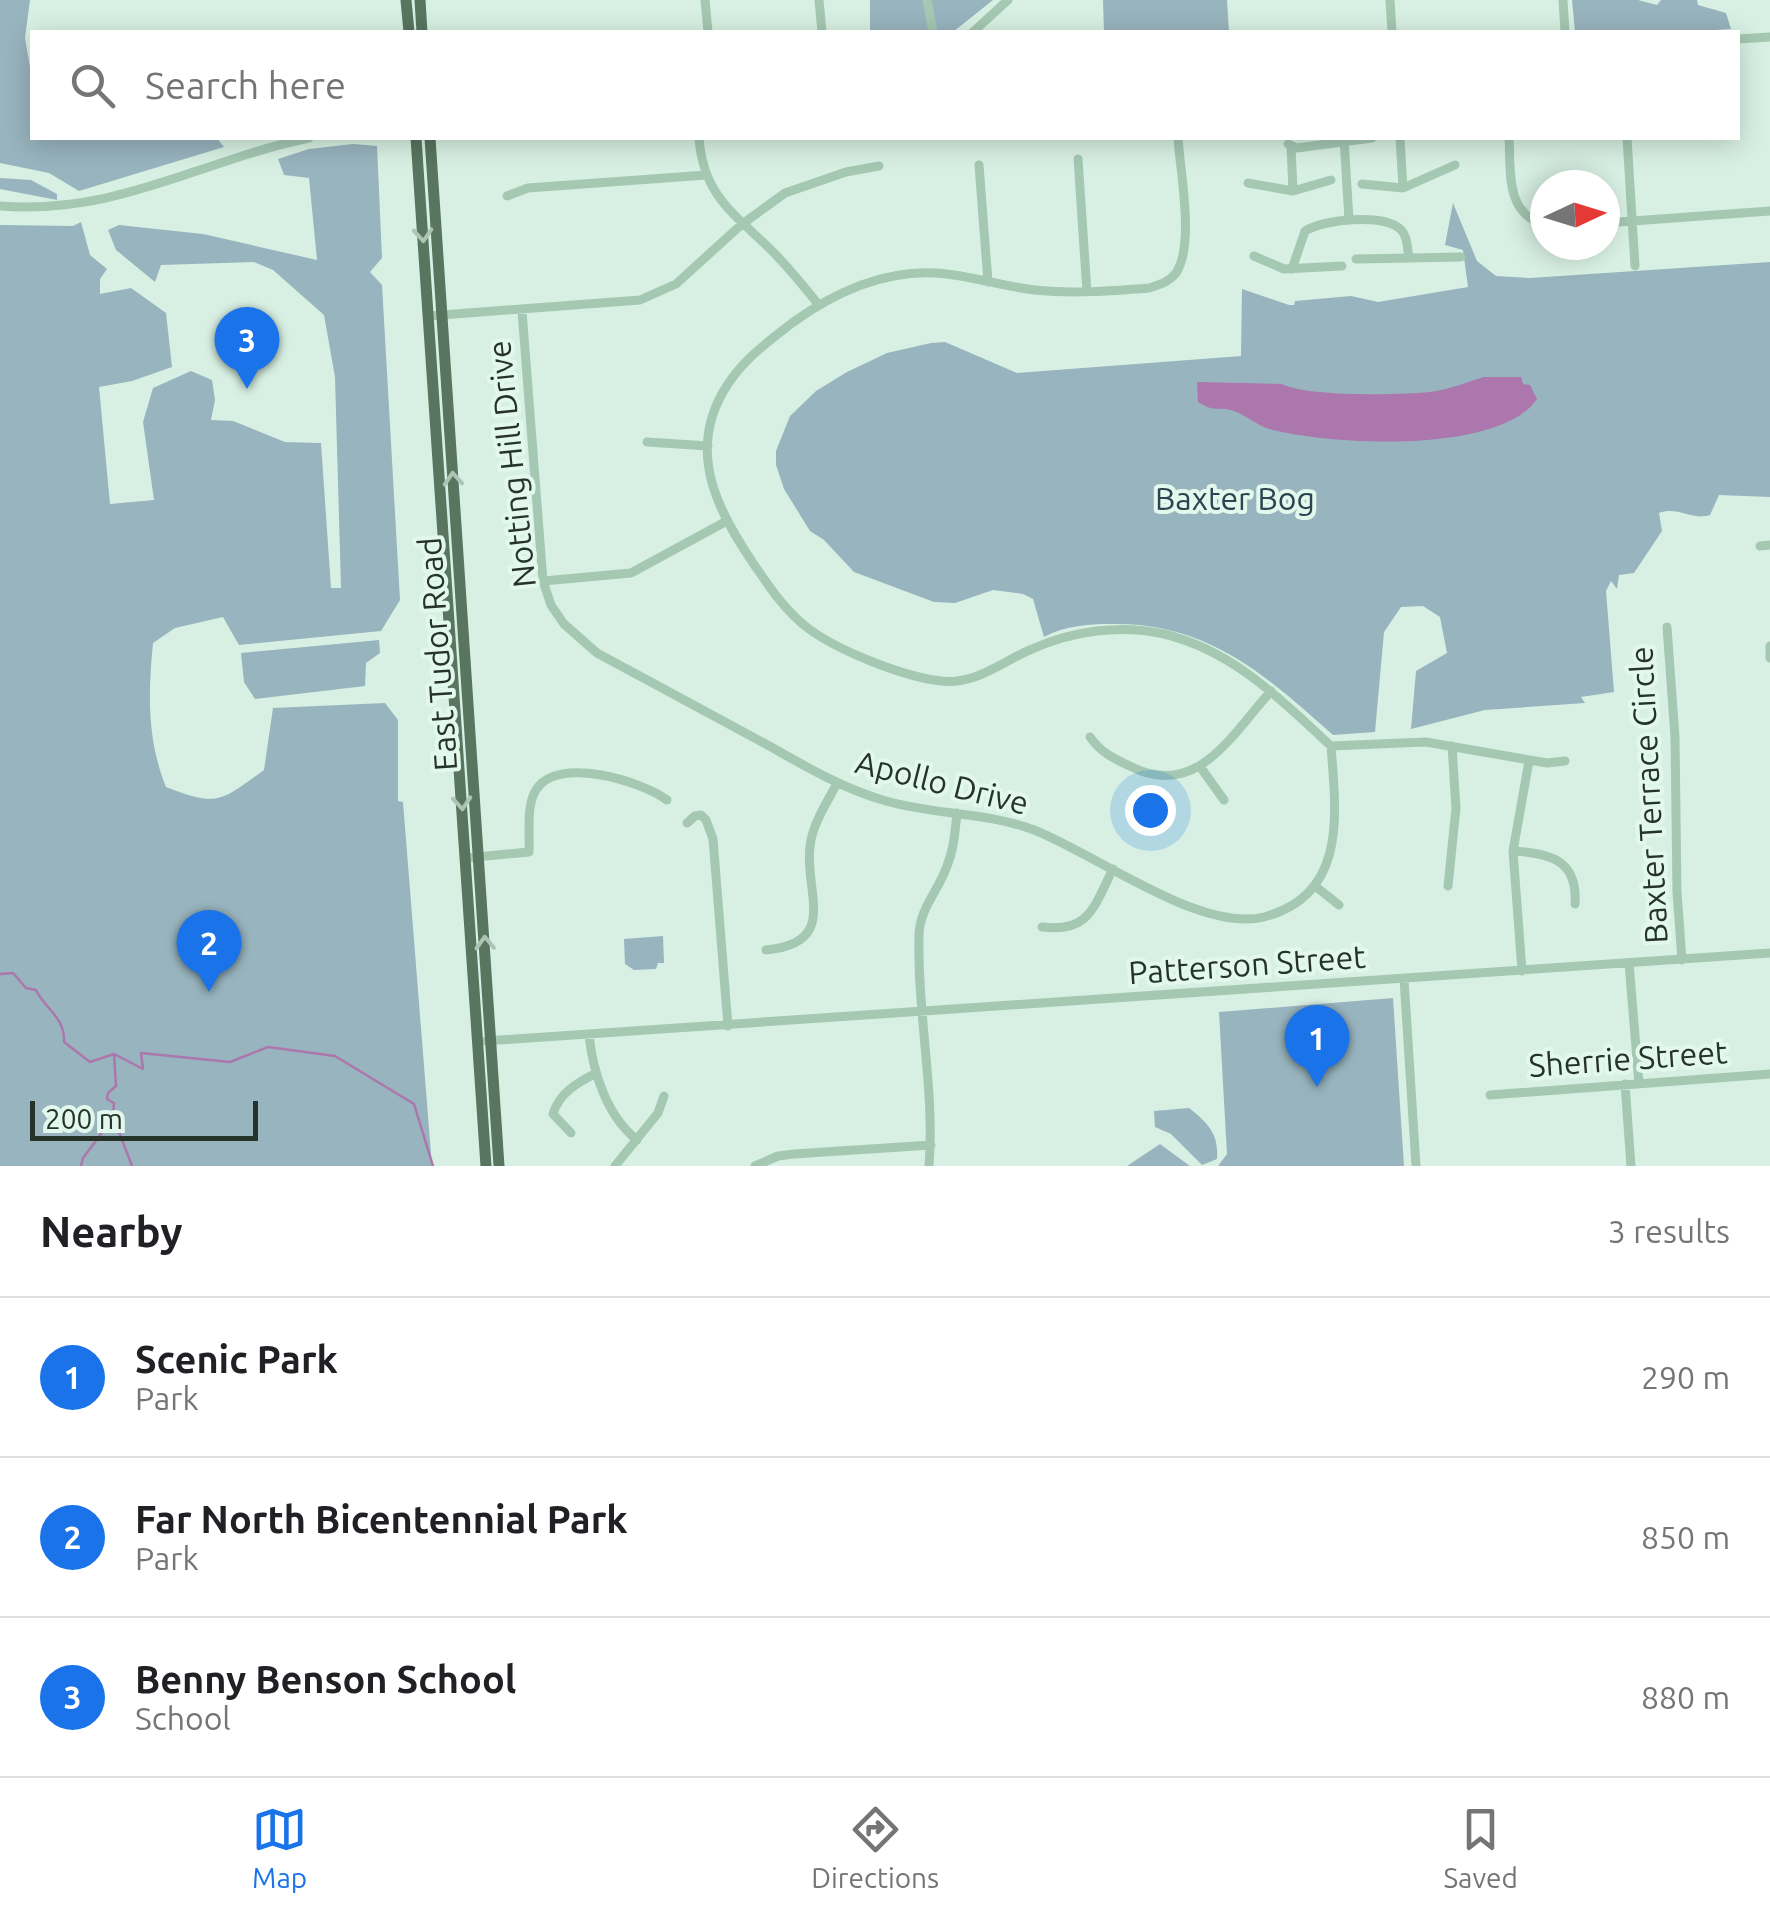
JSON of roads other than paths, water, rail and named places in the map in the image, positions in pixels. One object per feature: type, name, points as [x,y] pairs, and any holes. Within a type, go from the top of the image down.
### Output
[{"type":"main road","points":[[406,0],[409,30]]},
{"type":"main road","points":[[420,0],[422,30]]},
{"type":"main road","name":"East Tudor Road","points":[[416,140],[435,315],[473,857],[486,1166]]},
{"type":"main road","name":"East Tudor Road","points":[[430,140],[435,315]]},
{"type":"main road","name":"East Tudor Road","points":[[483,1041],[499,1166]]},
{"type":"street","points":[[705,0],[708,30]]},
{"type":"street","points":[[820,0],[822,30]]},
{"type":"street","points":[[927,0],[933,30]]},
{"type":"street","points":[[975,30],[1008,0]]},
{"type":"street","points":[[1390,0],[1392,30]]},
{"type":"street","points":[[1563,0],[1565,30]]},
{"type":"street","points":[[1740,39],[1770,37]]},
{"type":"street","points":[[0,206],[56,207],[120,197],[303,140]]},
{"type":"street","points":[[698,140],[706,175],[724,206],[794,273],[818,304]]},
{"type":"street","points":[[1178,140],[1186,246],[1170,279],[1148,288],[1087,292],[1036,290],[952,274],[902,274],[846,290],[818,304],[738,368],[721,396],[708,446],[714,496],[725,522],[774,594],[805,626],[859,656],[936,681],[973,680],[1034,648],[1072,636],[1136,630],[1164,634],[1219,654],[1271,690],[1331,746],[1334,845],[1315,886],[1339,905]]},
{"type":"street","points":[[1294,191],[1290,145],[1297,148],[1339,140]]},
{"type":"street","points":[[1344,140],[1349,220]]},
{"type":"street","points":[[1400,140],[1402,188]]},
{"type":"street","points":[[1508,140],[1512,192],[1530,219]]},
{"type":"street","points":[[1627,140],[1635,266]]},
{"type":"street","points":[[1078,159],[1087,292]]},
{"type":"street","points":[[979,165],[988,282]]},
{"type":"street","points":[[1362,184],[1402,188],[1455,165]]},
{"type":"street","points":[[435,315],[640,300],[658,294],[676,284],[763,206],[813,182],[879,166]]},
{"type":"street","points":[[507,196],[528,188],[706,175]]},
{"type":"street","points":[[1248,184],[1294,191],[1331,180]]},
{"type":"street","points":[[1620,222],[1770,211]]},
{"type":"street","points":[[1292,268],[1305,231],[1325,222],[1349,220],[1397,226],[1404,232],[1408,258]]},
{"type":"street","points":[[1254,256],[1284,268],[1342,266]]},
{"type":"street","points":[[1356,259],[1460,256]]},
{"type":"street","name":"Notting Hill Drive","points":[[522,310],[543,580],[564,624],[597,653]]},
{"type":"street","points":[[646,442],[708,446]]},
{"type":"street","points":[[543,580],[631,573],[725,522]]},
{"type":"street","name":"Baxter Terrace Circle","points":[[1667,627],[1676,737],[1677,892],[1682,960]]},
{"type":"street","points":[[1770,646],[1770,658]]},
{"type":"street","name":"Apollo Drive","points":[[597,653],[837,783],[886,801],[1035,831],[1206,914],[1225,918],[1266,916],[1300,900],[1315,886]]},
{"type":"street","points":[[1090,737],[1102,754],[1150,776],[1168,778],[1201,768],[1271,690]]},
{"type":"street","points":[[1331,746],[1397,742],[1452,746],[1547,763],[1565,761]]},
{"type":"street","points":[[1448,886],[1456,820],[1452,746]]},
{"type":"street","points":[[1522,971],[1513,852],[1529,760]]},
{"type":"street","points":[[1201,768],[1224,800]]},
{"type":"street","points":[[473,857],[529,852],[532,794],[543,780],[566,774],[604,775],[650,788],[667,800]]},
{"type":"street","points":[[766,950],[795,946],[803,940],[812,921],[811,839],[837,783]]},
{"type":"street","points":[[929,1166],[919,935],[921,921],[946,870],[957,813]]},
{"type":"street","points":[[688,823],[701,815],[713,839],[728,1026]]},
{"type":"street","points":[[1513,852],[1542,853],[1558,860],[1576,887],[1575,904]]},
{"type":"street","points":[[1042,927],[1060,930],[1082,923],[1113,870]]},
{"type":"street","name":"Patterson Street","points":[[483,1041],[1770,953]]},
{"type":"street","points":[[1629,963],[1639,1084]]},
{"type":"street","points":[[1404,978],[1416,1166]]},
{"type":"street","points":[[590,1036],[596,1073],[616,1119],[637,1140]]},
{"type":"street","points":[[571,1133],[553,1114],[556,1102],[574,1085],[596,1073]]},
{"type":"street","name":"Sherrie Street","points":[[1490,1095],[1770,1074]]},
{"type":"street","points":[[1625,1084],[1630,1166]]},
{"type":"street","points":[[614,1166],[658,1113],[664,1096]]},
{"type":"street","points":[[755,1166],[778,1156],[931,1145]]},
{"type":"street","points":[[820,1166],[821,1153]]},
{"type":"waterway","points":[[0,974],[13,973],[26,988],[36,990],[58,1020],[64,1042],[90,1062],[114,1054],[116,1086],[107,1099],[114,1103],[113,1118],[81,1166]]},
{"type":"waterway","points":[[114,1054],[143,1069],[141,1053],[230,1062],[268,1047],[335,1056],[414,1104],[433,1166]]},
{"type":"waterway","points":[[115,1121],[132,1166]]},
{"type":"place","name":"Benny Benson School","points":[[247,389]]},
{"type":"place","name":"Far North Bicentennial Park","points":[[209,992]]},
{"type":"place","name":"Scenic Park","points":[[1317,1087]]},
{"type":"park label","name":"Baxter Bog","points":[[1235,499]]}]
